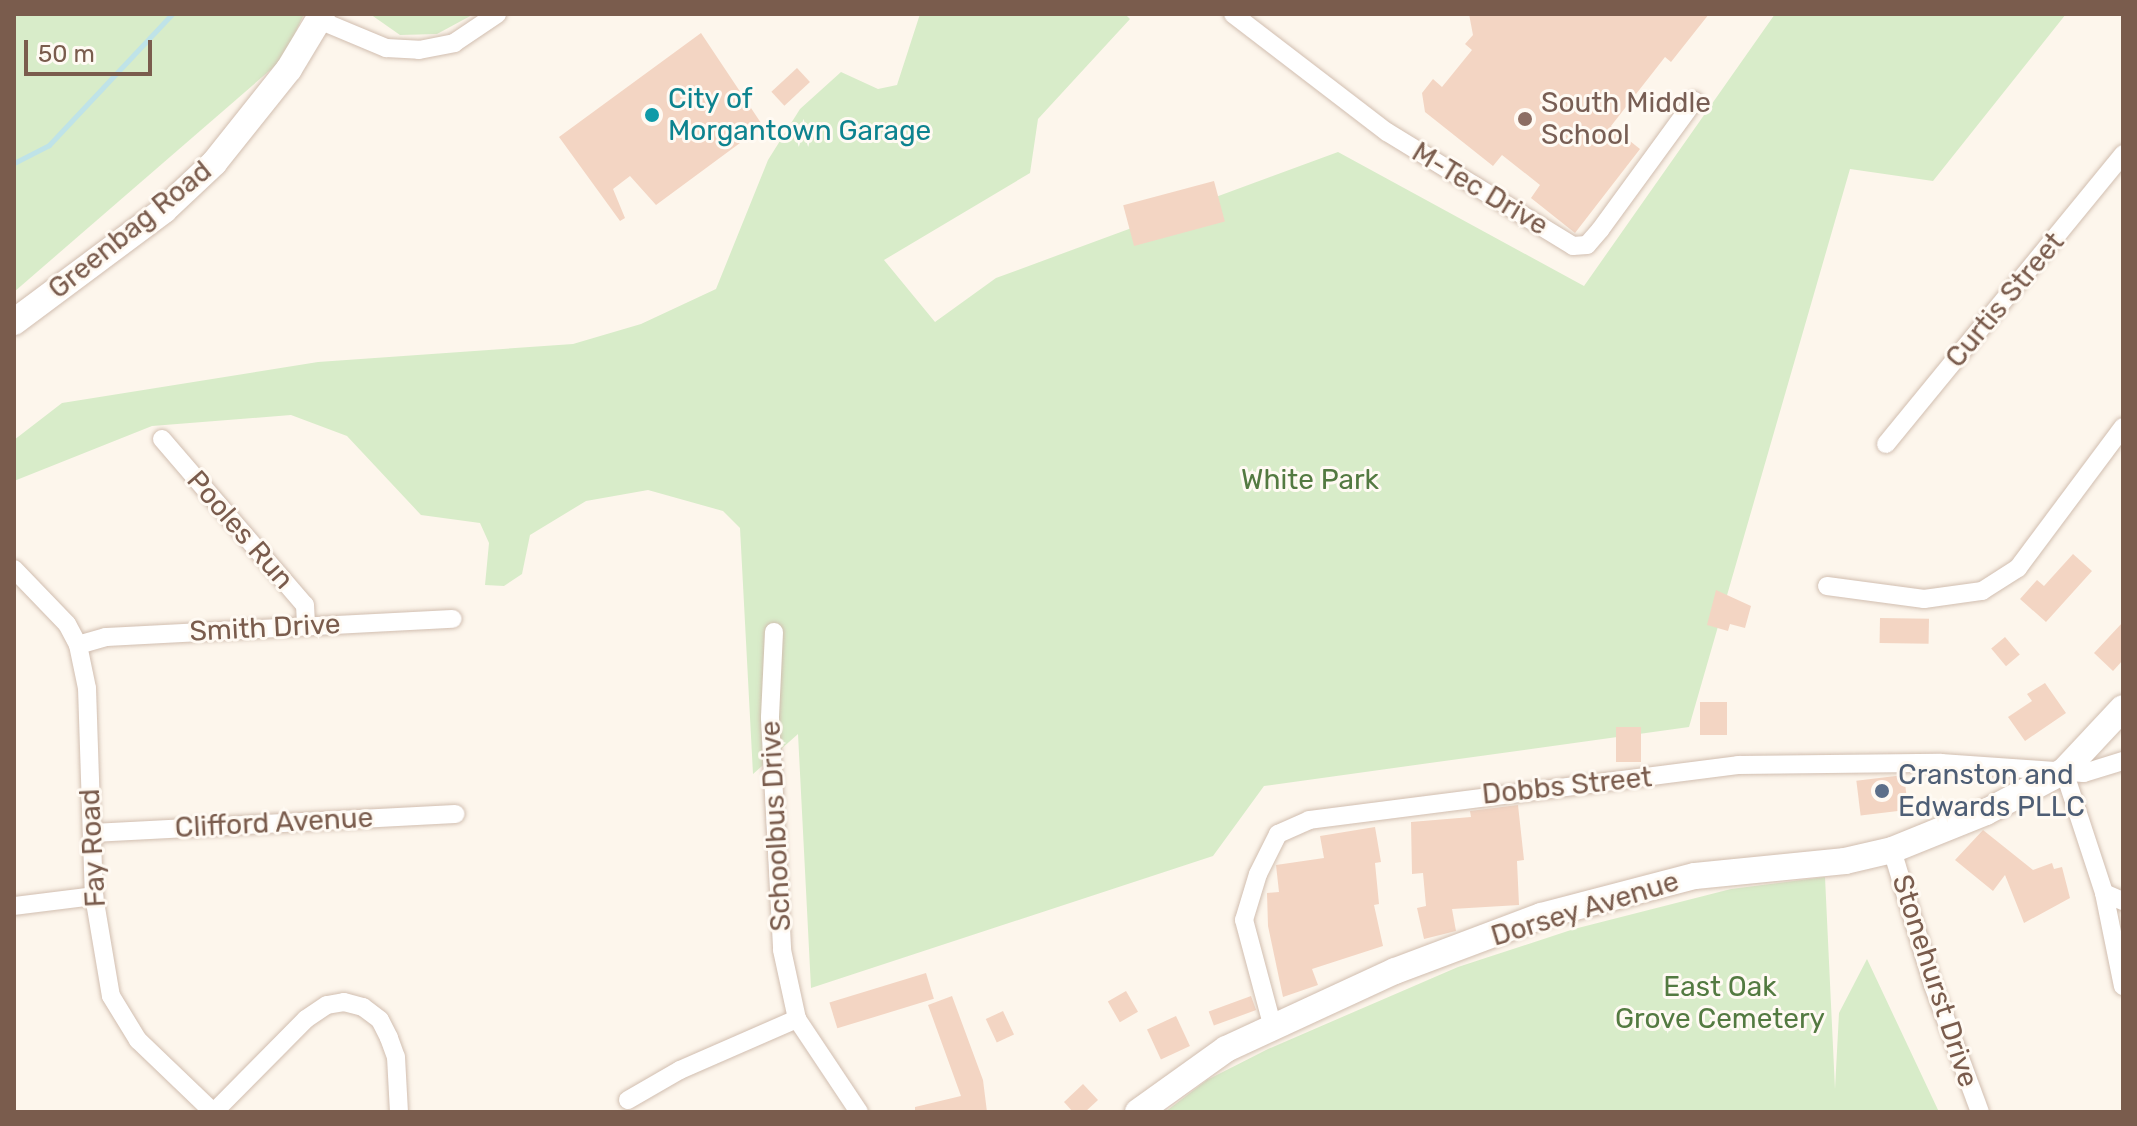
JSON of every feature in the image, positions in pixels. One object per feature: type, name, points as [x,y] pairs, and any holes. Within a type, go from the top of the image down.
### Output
[{"type":"street","points":[[321,17],[386,48],[419,50],[454,43],[497,14]]},
{"type":"street","name":"M-Tec Drive","points":[[1233,14],[1387,132],[1573,246],[1587,245],[1600,230],[1694,101]]},
{"type":"street","name":"Greenbag Road","points":[[14,322],[143,227],[214,163],[281,80],[321,17]]},
{"type":"street","name":"Curtis Street","points":[[1886,444],[2123,154]]},
{"type":"street","points":[[1827,586],[1924,599],[1982,591],[2018,568],[2123,427]]},
{"type":"street","name":"Pooles Run","points":[[162,439],[305,605],[306,625]]},
{"type":"street","name":"Fay Road","points":[[14,569],[67,624],[78,645],[87,688],[94,896],[103,966],[122,1017],[138,1040],[214,1112]]},
{"type":"street","name":"Smith Drive","points":[[78,645],[106,637],[453,619]]},
{"type":"street","name":"Schoolbus Drive","points":[[774,632],[770,718],[782,950],[797,1019]]},
{"type":"street","name":"Dorsey Avenue","points":[[1138,1112],[1226,1049],[1395,971],[1541,916],[1627,891],[1695,876],[1845,861],[1892,850],[2031,792],[2064,771],[2123,708]]},
{"type":"street","name":"Dobbs Street","points":[[1273,1028],[1244,920],[1258,874],[1278,834],[1309,820],[1738,765],[1953,763],[2084,773],[2123,761]]},
{"type":"street","points":[[2064,771],[2104,893],[2123,986]]},
{"type":"street","name":"Clifford Avenue","points":[[92,833],[456,814]]},
{"type":"street","name":"Stonehurst Drive","points":[[1892,850],[1933,985],[1980,1112]]},
{"type":"street","points":[[2104,893],[2123,901]]},
{"type":"street","points":[[14,906],[94,896]]},
{"type":"street","points":[[214,1112],[306,1019],[327,1005],[344,1002],[371,1013],[389,1038],[396,1057],[399,1112]]},
{"type":"street","points":[[628,1100],[680,1070],[797,1019],[859,1112]]},
{"type":"green space","points":[[14,14],[304,14],[283,59],[14,292]]},
{"type":"green space","points":[[370,14],[474,14],[437,34],[400,35]]},
{"type":"green space","name":"White Park","points":[[920,14],[1125,14],[1130,19],[1038,119],[1030,173],[884,260],[935,322],[996,278],[1338,152],[1584,286],[1775,14],[2066,14],[1933,181],[1850,169],[1689,727],[1264,786],[1213,856],[811,988],[798,734],[753,774],[740,528],[723,511],[648,490],[586,501],[530,535],[522,574],[504,586],[485,585],[489,543],[480,523],[421,515],[347,436],[291,415],[152,426],[14,481],[14,440],[62,403],[318,362],[573,344],[641,324],[716,289],[768,160],[800,109],[841,72],[878,89],[897,85]]},
{"type":"green space","name":"East Oak Grove Cemetery","points":[[1825,877],[1835,1089],[1839,1013],[1867,959],[1939,1112],[1165,1112],[1207,1080],[1268,1049],[1458,967],[1574,929],[1731,889]]},
{"type":"building","name":"South Middle School","points":[[1469,14],[1709,14],[1671,62],[1665,57],[1611,126],[1640,149],[1575,233],[1531,198],[1540,185],[1502,155],[1493,166],[1425,112],[1422,93],[1433,79],[1442,87],[1472,50],[1465,44],[1473,35]]},
{"type":"building","name":"City of Morgantown Garage","points":[[701,33],[763,126],[656,205],[630,176],[613,189],[625,218],[620,221],[559,137]]},
{"type":"building","points":[[797,68],[810,82],[784,106],[771,92]]},
{"type":"building","points":[[1214,181],[1225,222],[1134,246],[1123,205]]},
{"type":"building","points":[[2073,554],[2092,571],[2046,622],[2020,599],[2037,580],[2044,586]]},
{"type":"building","points":[[1716,590],[1751,606],[1745,628],[1730,624],[1728,631],[1707,625]]},
{"type":"building","points":[[1880,618],[1929,619],[1929,644],[1880,643]]},
{"type":"building","points":[[2123,622],[2123,660],[2113,671],[2094,653]]},
{"type":"building","points":[[2005,637],[2020,655],[2006,666],[1991,649]]},
{"type":"building","points":[[2045,683],[2066,713],[2025,741],[2008,717],[2032,701],[2027,694]]},
{"type":"building","points":[[1700,702],[1727,702],[1727,735],[1700,735]]},
{"type":"building","points":[[1616,727],[1641,727],[1641,762],[1616,762]]},
{"type":"building","name":"Cranston and Edwards PLLC","points":[[1904,775],[1908,810],[1861,816],[1856,781]]},
{"type":"building","points":[[1518,805],[1524,860],[1517,861],[1519,905],[1452,909],[1456,931],[1424,939],[1417,908],[1426,906],[1423,873],[1412,874],[1411,822],[1471,817],[1470,811]]},
{"type":"building","points":[[1375,827],[1381,862],[1375,863],[1379,904],[1374,905],[1383,946],[1312,969],[1318,985],[1283,997],[1268,926],[1267,893],[1279,892],[1276,865],[1324,858],[1320,836]]},
{"type":"building","points":[[1983,830],[2033,870],[2052,863],[2054,869],[2062,867],[2070,898],[2024,923],[2005,875],[1993,891],[1955,860]]},
{"type":"building","points":[[926,973],[934,999],[837,1028],[829,1003]]},
{"type":"building","points":[[1126,991],[1138,1012],[1120,1022],[1108,1002]]},
{"type":"building","points":[[952,996],[983,1080],[987,1112],[915,1112],[915,1107],[961,1096],[928,1005]]},
{"type":"building","points":[[1251,996],[1256,1010],[1214,1025],[1209,1011]]},
{"type":"building","points":[[1003,1011],[1014,1035],[997,1043],[986,1019]]},
{"type":"building","points":[[1176,1016],[1190,1046],[1161,1059],[1147,1030]]},
{"type":"building","points":[[1083,1084],[1098,1100],[1085,1112],[1073,1112],[1064,1102]]},
{"type":"waterway","points":[[14,163],[49,145],[172,14]]},
{"type":"place","name":"City of Morgantown Garage","points":[[652,115]]},
{"type":"place","name":"South Middle School","points":[[1525,119]]},
{"type":"place","name":"Cranston and Edwards PLLC","points":[[1882,791]]}]
